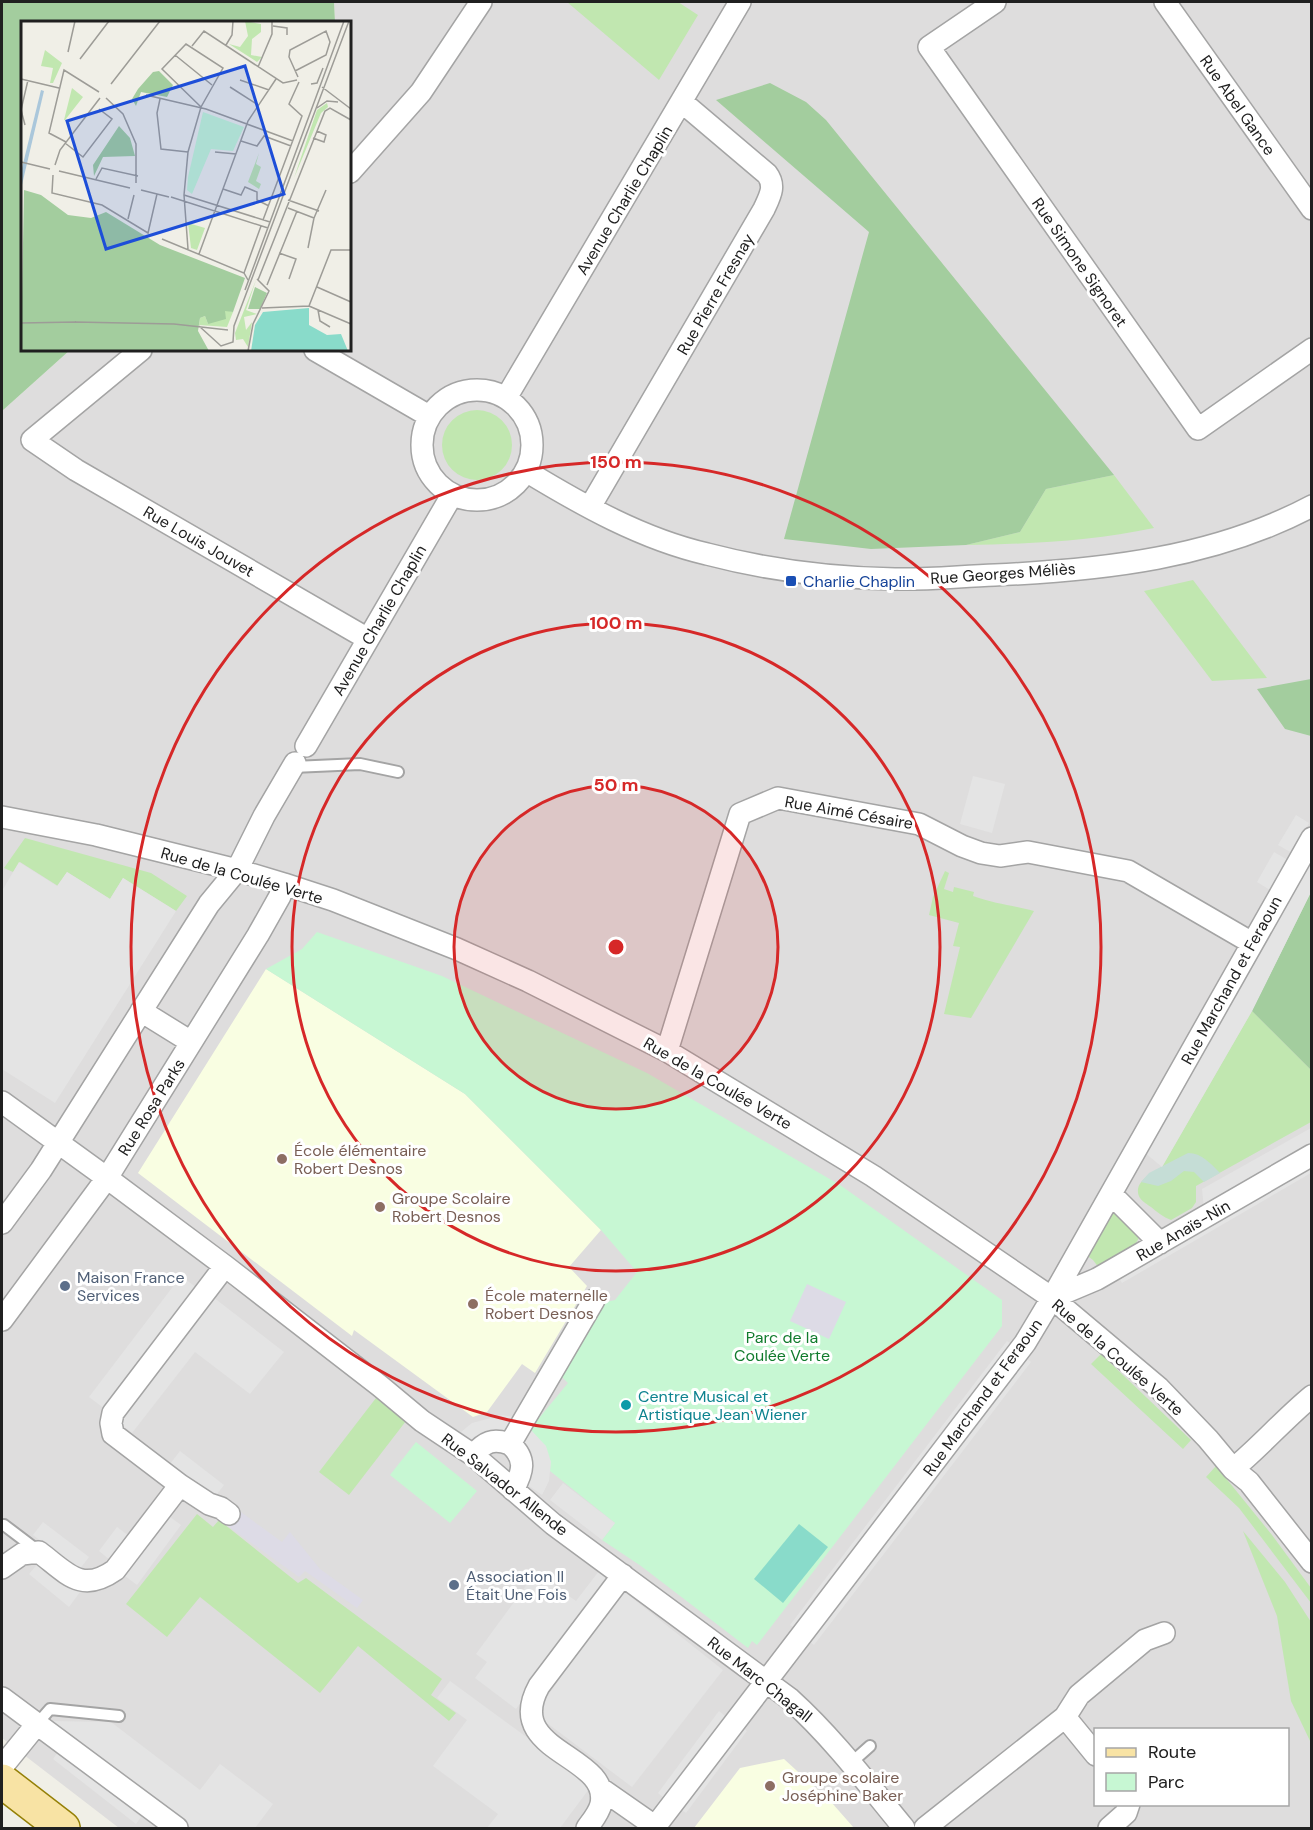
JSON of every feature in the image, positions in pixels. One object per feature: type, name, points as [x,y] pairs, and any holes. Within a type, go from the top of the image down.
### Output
[{"type":"main road","points":[[2,1780],[63,1828]]},
{"type":"street","name":"Avenue Charlie Chaplin","points":[[506,398],[740,2]]},
{"type":"street","name":"Rue Simone Signoret","points":[[995,2],[929,47],[1198,429],[1311,349]]},
{"type":"street","name":"Rue Abel Gance","points":[[1165,2],[1311,209]]},
{"type":"street","points":[[351,171],[421,92],[474,4]]},
{"type":"street","name":"Rue Pierre Fresnay","points":[[590,507],[772,191],[772,181],[767,174],[682,102]]},
{"type":"street","name":"Rue Louis Jouvet","points":[[140,351],[32,440],[76,470],[368,639]]},
{"type":"street","points":[[317,351],[429,416]]},
{"type":"street","points":[[472,390],[490,391],[506,398],[519,409],[528,423],[532,439],[531,456],[526,471],[515,485],[501,495],[485,500],[468,500],[452,495],[437,484],[426,470],[421,452],[422,434],[429,416],[440,403],[455,394],[472,390]]},
{"type":"street","name":"Rue Georges Méliès","points":[[526,471],[590,507],[658,539],[706,554],[796,572],[897,579],[1047,572],[1160,559],[1258,531],[1311,506]]},
{"type":"street","name":"Avenue Charlie Chaplin","points":[[237,870],[264,816],[452,495]]},
{"type":"street","name":"Rue Aimé Césaire","points":[[668,1051],[740,814],[778,798],[919,824],[981,853],[1000,856],[1028,852],[1128,871],[1252,943]]},
{"type":"street","name":"Rue de la Coulée Verte","points":[[2,817],[96,835],[284,884],[457,949],[528,981],[668,1051],[873,1176],[1052,1298],[1159,1388],[1233,1469],[1249,1482],[1311,1562]]},
{"type":"street","name":"Rue Marchand et Feraoun","points":[[655,1828],[1025,1343],[1311,838]]},
{"type":"street","points":[[2,1223],[41,1170],[209,904],[237,870]]},
{"type":"street","name":"Rue Rosa Parks","points":[[2,1320],[107,1178],[258,935],[280,896],[284,884]]},
{"type":"street","points":[[141,1011],[190,1042]]},
{"type":"street","name":"Rue Salvador Allende","points":[[2,1102],[225,1266],[422,1421],[473,1455],[553,1524],[623,1575]]},
{"type":"street","name":"Rue Anaïs-Nin","points":[[1052,1298],[1096,1279],[1311,1155]]},
{"type":"street","points":[[1111,1194],[1160,1243]]},
{"type":"street","points":[[225,1266],[114,1413],[111,1424],[113,1434],[180,1485],[229,1514]]},
{"type":"street","points":[[510,1444],[594,1300]]},
{"type":"street","points":[[1233,1469],[1252,1454],[1285,1418],[1311,1396]]},
{"type":"street","points":[[473,1455],[484,1444],[500,1440],[510,1444],[519,1452],[522,1464],[520,1477],[513,1490]]},
{"type":"street","points":[[2,1568],[22,1554],[39,1552],[76,1580],[103,1579],[115,1570],[180,1485]]},
{"type":"street","points":[[623,1575],[539,1686],[530,1709],[532,1722],[538,1734],[590,1774],[600,1788],[655,1828]]},
{"type":"street","name":"Rue Marc Chagall","points":[[623,1575],[790,1699],[852,1762],[904,1828]]},
{"type":"street","points":[[925,1828],[1065,1717],[1079,1695],[1145,1640],[1164,1633]]},
{"type":"street","points":[[2,1698],[177,1828]]},
{"type":"street","points":[[1065,1717],[1094,1754]]},
{"type":"street","points":[[2,1767],[37,1724]]},
{"type":"street","points":[[588,1828],[601,1803],[600,1788]]},
{"type":"street","points":[[1109,1828],[1126,1813],[1128,1806]]},
{"type":"lane","points":[[298,758],[360,764],[398,772]]},
{"type":"lane","points":[[4,1526],[39,1552]]},
{"type":"lane","points":[[37,1724],[50,1708],[119,1716]]},
{"type":"lane","points":[[852,1762],[870,1746]]},
{"type":"shaded area","points":[[334,2],[1311,2],[1311,1828],[119,1828],[2,1738],[2,411],[69,351],[351,351],[351,21],[335,21]]},
{"type":"shaded area","points":[[973,776],[1005,784],[992,833],[960,824]]},
{"type":"shaded area","points":[[1296,815],[1309,823],[1292,853],[1278,845]]},
{"type":"shaded area","points":[[1274,852],[1288,860],[1270,890],[1257,882]]},
{"type":"shaded area","points":[[1311,856],[1311,892],[1252,1011],[1162,1167],[1144,1152]]},
{"type":"shaded area","points":[[19,862],[57,886],[67,872],[110,899],[123,878],[176,911],[55,1103],[2,1069],[2,891]]},
{"type":"shaded area","name":"Groupe Scolaire Robert Desnos","points":[[266,969],[465,1094],[601,1230],[569,1267],[587,1286],[535,1373],[522,1364],[487,1412],[473,1417],[354,1330],[352,1336],[138,1173]]},
{"type":"shaded area","points":[[1311,1128],[1311,1146],[1204,1209],[1202,1189]]},
{"type":"shaded area","points":[[1188,1153],[1202,1157],[1220,1173],[1204,1182],[1194,1172],[1184,1171],[1171,1181],[1158,1186],[1141,1182],[1149,1173]]},
{"type":"shaded area","points":[[1311,1166],[1311,1173],[1122,1283],[1118,1277]]},
{"type":"shaded area","points":[[181,1276],[197,1288],[105,1409],[89,1397]]},
{"type":"shaded area","points":[[807,1284],[846,1302],[829,1339],[790,1321]]},
{"type":"shaded area","points":[[213,1297],[284,1352],[250,1394],[195,1352],[132,1433],[117,1421]]},
{"type":"shaded area","points":[[1007,1341],[1012,1345],[796,1629],[790,1625]]},
{"type":"shaded area","points":[[1025,1357],[1031,1362],[814,1645],[809,1641]]},
{"type":"shaded area","points":[[502,1415],[513,1417],[509,1433],[475,1442],[461,1432],[472,1423]]},
{"type":"shaded area","points":[[530,1429],[546,1446],[551,1462],[549,1481],[542,1495],[525,1483],[520,1441]]},
{"type":"shaded area","points":[[180,1451],[224,1485],[214,1498],[170,1464]]},
{"type":"shaded area","points":[[563,1483],[615,1523],[602,1540],[550,1500]]},
{"type":"shaded area","points":[[227,1502],[282,1542],[290,1532],[320,1569],[363,1600],[357,1608],[305,1571],[299,1577],[222,1522],[215,1516]]},
{"type":"shaded area","points":[[166,1514],[181,1525],[137,1585],[121,1573]]},
{"type":"shaded area","points":[[43,1522],[89,1557],[79,1570],[33,1535]]},
{"type":"shaded area","points":[[799,1524],[828,1547],[783,1603],[754,1579]]},
{"type":"shaded area","points":[[117,1527],[129,1536],[110,1560],[99,1551]]},
{"type":"shaded area","points":[[41,1560],[80,1592],[69,1607],[29,1574]]},
{"type":"shaded area","points":[[599,1571],[612,1580],[516,1709],[475,1678],[487,1662],[476,1654],[536,1572],[576,1601]]},
{"type":"shaded area","points":[[622,1590],[723,1670],[632,1787],[535,1714]]},
{"type":"shaded area","points":[[450,1681],[592,1785],[560,1828],[487,1828],[498,1814],[433,1766],[467,1720],[437,1698]]},
{"type":"shaded area","points":[[719,1711],[726,1717],[665,1799],[658,1793]]},
{"type":"shaded area","points":[[49,1721],[111,1722],[200,1790],[220,1764],[273,1804],[255,1828],[192,1828]]},
{"type":"shaded area","points":[[740,1726],[747,1731],[686,1813],[679,1808]]},
{"type":"shaded area","points":[[58,1752],[141,1817],[136,1824],[53,1759]]},
{"type":"shaded area","name":"Groupe scolaire Joséphine Baker","points":[[784,1759],[832,1803],[854,1828],[694,1828],[740,1768]]},
{"type":"green space","points":[[2,2],[334,2],[335,21],[21,21],[21,351],[69,351],[2,411]]},
{"type":"green space","points":[[567,2],[678,2],[698,15],[659,80]]},
{"type":"green space","points":[[770,83],[806,102],[826,120],[1114,475],[1046,489],[1020,532],[966,545],[871,549],[784,539],[869,232],[716,100]]},
{"type":"green space","points":[[477,410],[496,416],[506,426],[512,445],[506,464],[496,474],[477,480],[458,474],[448,464],[442,445],[448,426],[458,416]]},
{"type":"green space","points":[[1114,475],[1154,528],[1061,541],[966,545],[1020,532],[1046,489]]},
{"type":"green space","points":[[1193,580],[1267,678],[1212,681],[1144,591]]},
{"type":"green space","points":[[1312,679],[1311,736],[1285,729],[1257,689]]},
{"type":"green space","points":[[25,838],[151,873],[187,896],[176,911],[123,878],[110,899],[67,872],[58,886],[20,862],[13,872],[4,868]]},
{"type":"green space","points":[[945,871],[949,873],[944,889],[953,892],[954,887],[974,892],[973,896],[981,899],[1034,911],[971,1018],[944,1014],[960,947],[953,946],[959,923],[929,915],[933,897]]},
{"type":"green space","points":[[1311,892],[1311,1070],[1252,1011]]},
{"type":"green space","name":"Parc de la Coulée Verte","points":[[317,932],[442,976],[647,1073],[840,1185],[1002,1300],[1002,1326],[757,1645],[752,1641],[748,1648],[641,1566],[602,1540],[615,1523],[550,1471],[548,1453],[530,1429],[568,1383],[558,1373],[601,1303],[615,1300],[637,1272],[601,1230],[465,1094],[266,969],[302,949]]},
{"type":"green space","points":[[1252,1011],[1311,1070],[1311,1122],[1196,1186],[1196,1202],[1192,1208],[1171,1220],[1142,1200],[1138,1188],[1144,1179],[1162,1167]]},
{"type":"green space","points":[[1112,1214],[1118,1214],[1140,1234],[1134,1246],[1099,1268],[1086,1255]]},
{"type":"green space","points":[[1101,1354],[1191,1440],[1183,1449],[1091,1364]]},
{"type":"green space","points":[[376,1398],[406,1421],[349,1495],[319,1472]]},
{"type":"green space","points":[[416,1442],[477,1491],[450,1523],[390,1475]]},
{"type":"green space","points":[[1216,1466],[1311,1588],[1311,1603],[1239,1508],[1206,1477]]},
{"type":"green space","points":[[197,1514],[213,1527],[219,1520],[298,1583],[306,1578],[442,1679],[431,1695],[456,1713],[449,1721],[358,1646],[320,1693],[200,1597],[167,1637],[126,1604]]},
{"type":"green space","points":[[1243,1531],[1285,1582],[1311,1622],[1311,1743],[1291,1701],[1277,1616]]},
{"type":"place","name":"Charlie Chaplin","points":[[791,581]]},
{"type":"place","name":"École élémentaire Robert Desnos","points":[[282,1159]]},
{"type":"place","name":"Groupe Scolaire Robert Desnos","points":[[380,1207]]},
{"type":"place","name":"Maison France Services","points":[[65,1286]]},
{"type":"place","name":"École maternelle Robert Desnos","points":[[473,1304]]},
{"type":"place","name":"Centre Musical et Artistique Jean Wiener","points":[[626,1405]]},
{"type":"place","name":"Association Il Était Une Fois","points":[[454,1585]]},
{"type":"place","name":"Groupe scolaire Joséphine Baker","points":[[770,1786]]}]
